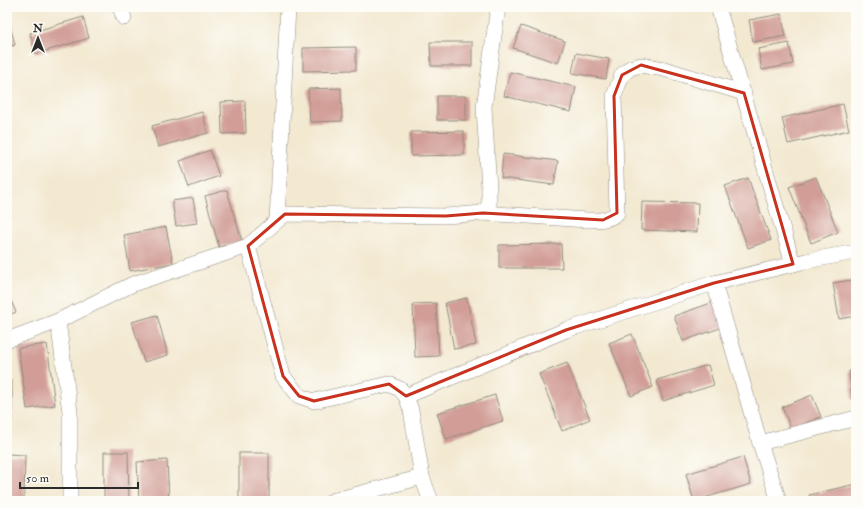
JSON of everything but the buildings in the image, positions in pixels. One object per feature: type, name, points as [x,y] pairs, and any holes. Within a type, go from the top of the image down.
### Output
[{"type":"street","points":[[278,220],[288,7]]},
{"type":"street","points":[[482,213],[489,205],[484,108],[498,7]]},
{"type":"street","points":[[718,7],[793,264]]},
{"type":"street","points":[[7,340],[58,321],[133,284],[248,246],[284,214],[446,216],[482,213],[587,220],[603,220],[612,218],[617,213],[614,96],[622,75],[630,68],[642,65],[664,69],[744,93]]},
{"type":"street","points":[[248,246],[284,376],[299,396],[314,401],[389,384],[400,389],[406,396],[411,410],[422,477],[431,501]]},
{"type":"street","points":[[406,396],[566,330],[714,283],[793,264],[856,252]]},
{"type":"street","points":[[714,283],[760,443],[779,501]]},
{"type":"street","points":[[58,321],[70,412],[70,501]]},
{"type":"street","points":[[760,443],[856,418]]},
{"type":"street","points":[[332,501],[422,477]]},
{"type":"highlighted area","points":[[641,65],[744,93],[793,264],[714,283],[566,330],[406,396],[389,384],[314,401],[299,396],[283,376],[248,246],[285,214],[446,216],[483,213],[603,220],[617,213],[614,96],[622,75]]}]
